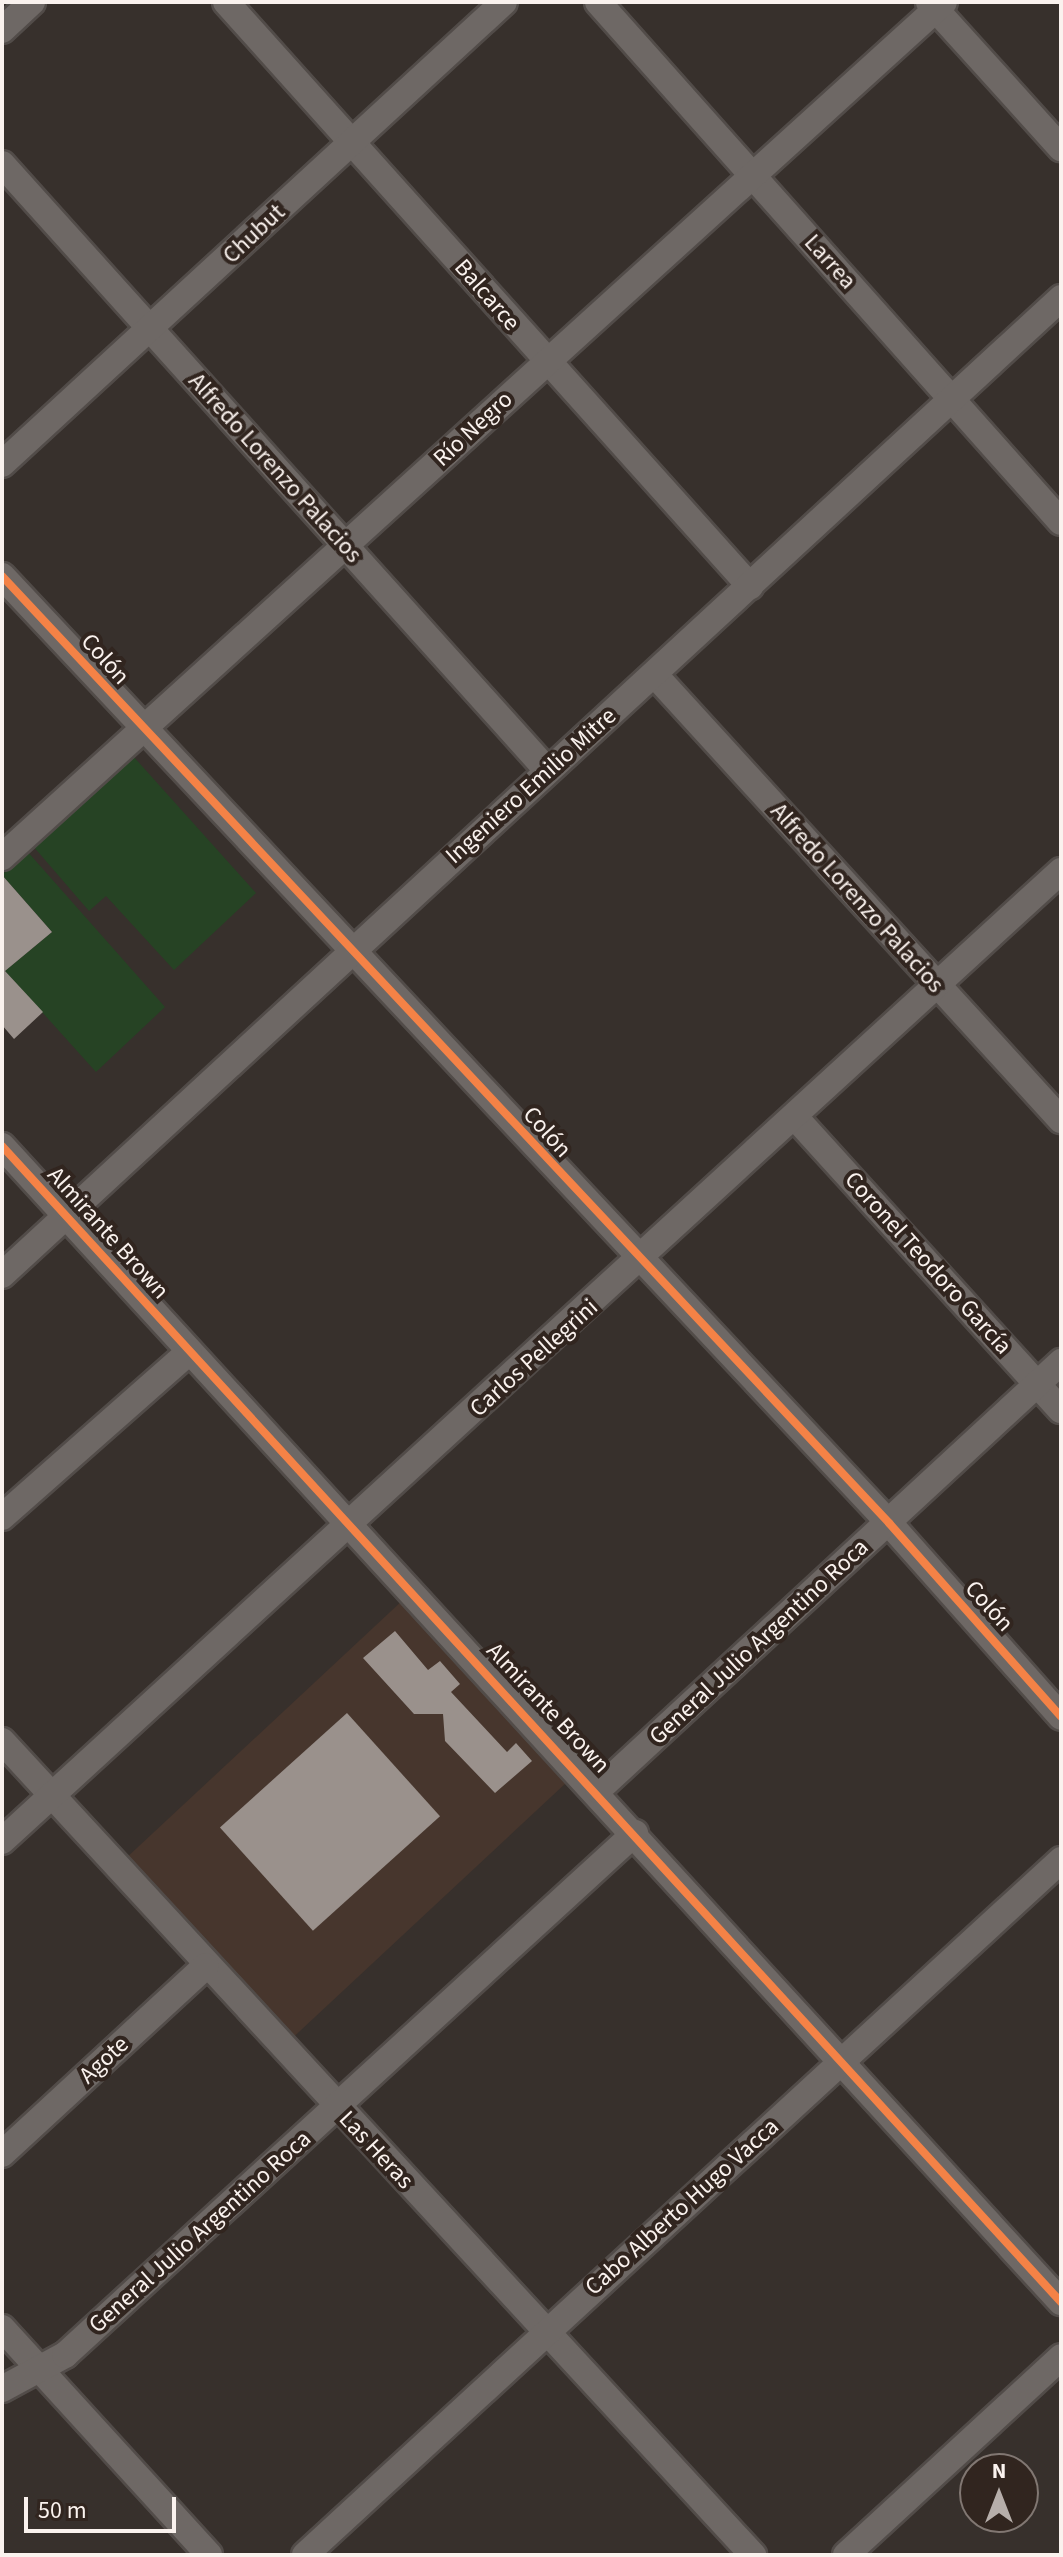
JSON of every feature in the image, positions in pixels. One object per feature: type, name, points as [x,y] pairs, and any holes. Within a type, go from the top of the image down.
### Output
[{"type":"street","points":[[2,30],[32,2]]},
{"type":"street","name":"Balcarce","points":[[226,2],[750,586]]},
{"type":"street","name":"Chubut","points":[[2,464],[504,2]]},
{"type":"street","name":"Larrea","points":[[598,2],[1061,522]]},
{"type":"street","points":[[936,5],[1061,148]]},
{"type":"street","name":"Río Negro","points":[[2,857],[144,732],[936,5]]},
{"type":"street","name":"Alfredo Lorenzo Palacios","points":[[2,164],[548,771]]},
{"type":"street","name":"Ingeniero Emilio Mitre","points":[[2,1275],[346,952],[548,771],[1061,298]]},
{"type":"street","name":"Colón","points":[[2,576],[346,952],[889,1523],[1061,1717]]},
{"type":"street","name":"Alfredo Lorenzo Palacios","points":[[654,674],[1061,1120]]},
{"type":"street","name":"Carlos Pellegrini","points":[[2,1841],[640,1262],[1061,871]]},
{"type":"street","name":"Coronel Teodoro García","points":[[794,1116],[1061,1410]]},
{"type":"street","name":"Almirante Brown","points":[[2,1146],[189,1352],[598,1790],[841,2064],[1061,2302]]},
{"type":"street","points":[[2,1517],[189,1352]]},
{"type":"street","name":"General Julio Argentino Roca","points":[[598,1790],[1061,1362]]},
{"type":"street","name":"Las Heras","points":[[2,1741],[337,2108],[753,2555]]},
{"type":"street","name":"General Julio Argentino Roca","points":[[2,2389],[65,2355],[635,1833]]},
{"type":"street","name":"Cabo Alberto Hugo Vacca","points":[[305,2555],[545,2330],[841,2064],[1061,1860]]},
{"type":"street","name":"Agote","points":[[2,2154],[206,1966]]},
{"type":"street","points":[[2,2328],[209,2555]]},
{"type":"street","points":[[846,2555],[1061,2357]]},
{"type":"shaded area","points":[[404,1599],[571,1778],[290,2041],[122,1862]]},
{"type":"green space","points":[[133,756],[256,893],[174,970],[106,896],[89,911],[33,846]]},
{"type":"green space","points":[[27,851],[165,1007],[96,1072],[5,971],[52,932],[2,875]]},
{"type":"building","points":[[2,875],[52,932],[5,971],[43,1012],[14,1039],[2,1025]]},
{"type":"building","points":[[395,1631],[428,1670],[440,1661],[460,1684],[451,1692],[507,1752],[516,1743],[532,1761],[495,1793],[445,1741],[443,1714],[414,1714],[363,1658]]},
{"type":"building","points":[[347,1713],[440,1816],[313,1931],[220,1827]]},
{"type":"cycle path","points":[[2,576],[889,1523],[1061,1717]]},
{"type":"cycle path","points":[[2,1146],[1061,2302]]}]
